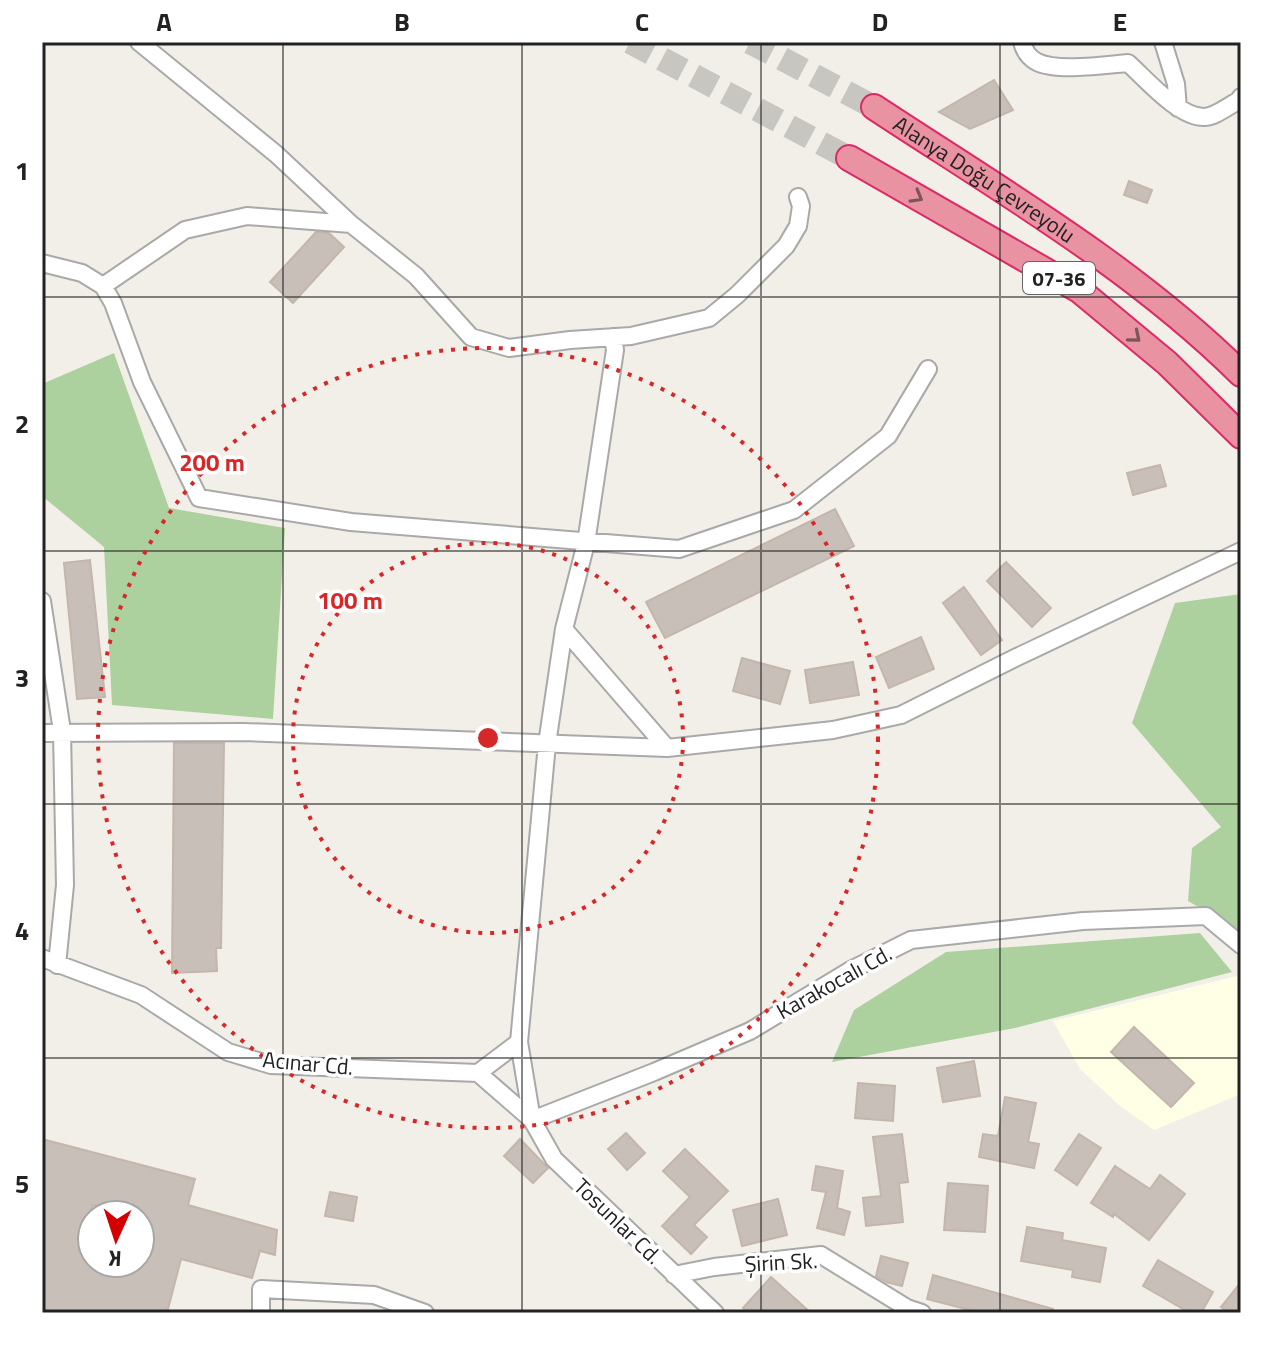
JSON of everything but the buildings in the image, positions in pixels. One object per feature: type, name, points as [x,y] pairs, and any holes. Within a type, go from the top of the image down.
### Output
[{"type":"highway","name":"Alanya Doğu Çevreyolu","points":[[874,107],[1113,264],[1208,341],[1241,374]]},
{"type":"highway","name":"Alanya Doğu Çevreyolu","points":[[849,158],[1079,290],[1167,363],[1241,436]]},
{"type":"street","points":[[139,42],[276,154],[351,224],[416,276],[471,337],[509,348],[631,336],[709,318],[786,246],[798,226],[801,206],[798,197]]},
{"type":"street","points":[[1022,42],[1025,52],[1037,62],[1068,67],[1128,63],[1178,108],[1201,117],[1208,117],[1241,97]]},
{"type":"street","points":[[1163,42],[1176,84],[1178,108]]},
{"type":"street","points":[[103,286],[185,230],[247,216],[351,224]]},
{"type":"street","points":[[42,263],[82,273],[103,286],[113,303],[142,382],[199,498],[351,522],[679,549],[794,510],[888,436],[928,369]]},
{"type":"street","points":[[532,1120],[519,1042],[547,744],[564,629],[586,543],[615,350],[613,337]]},
{"type":"street","points":[[42,733],[244,732],[667,748],[833,730],[901,715],[1241,551]]},
{"type":"street","points":[[42,601],[62,731],[65,885],[50,962]]},
{"type":"street","points":[[564,629],[667,748]]},
{"type":"street","name":"Karakocalı Cd.","points":[[532,1120],[750,1031],[849,971],[911,940],[1083,921],[1206,916],[1241,945]]},
{"type":"street","name":"Acınar Cd.","points":[[50,962],[141,995],[228,1052],[271,1065],[478,1073]]},
{"type":"street","points":[[519,1042],[478,1073],[532,1120]]},
{"type":"street","name":"Tosunlar Cd.","points":[[532,1120],[554,1159],[715,1313]]},
{"type":"street","name":"Şirin Sk.","points":[[674,1275],[714,1267],[821,1255],[907,1308],[922,1313]]},
{"type":"street","points":[[261,1313],[261,1289],[374,1295],[425,1313]]},
{"type":"shaded area","points":[[1241,975],[1241,1094],[1154,1130],[1120,1106],[1080,1069],[1053,1021]]},
{"type":"green space","points":[[114,353],[169,508],[285,528],[273,719],[112,705],[104,547],[42,496],[42,384]]},
{"type":"green space","points":[[1241,594],[1241,932],[1188,901],[1192,848],[1221,827],[1132,723],[1175,603]]},
{"type":"green space","points":[[1200,933],[1232,972],[1015,1028],[832,1062],[854,1010],[946,952]]},
{"type":"tunnel","points":[[630,42],[849,158]]},
{"type":"tunnel","points":[[750,42],[874,107]]}]
